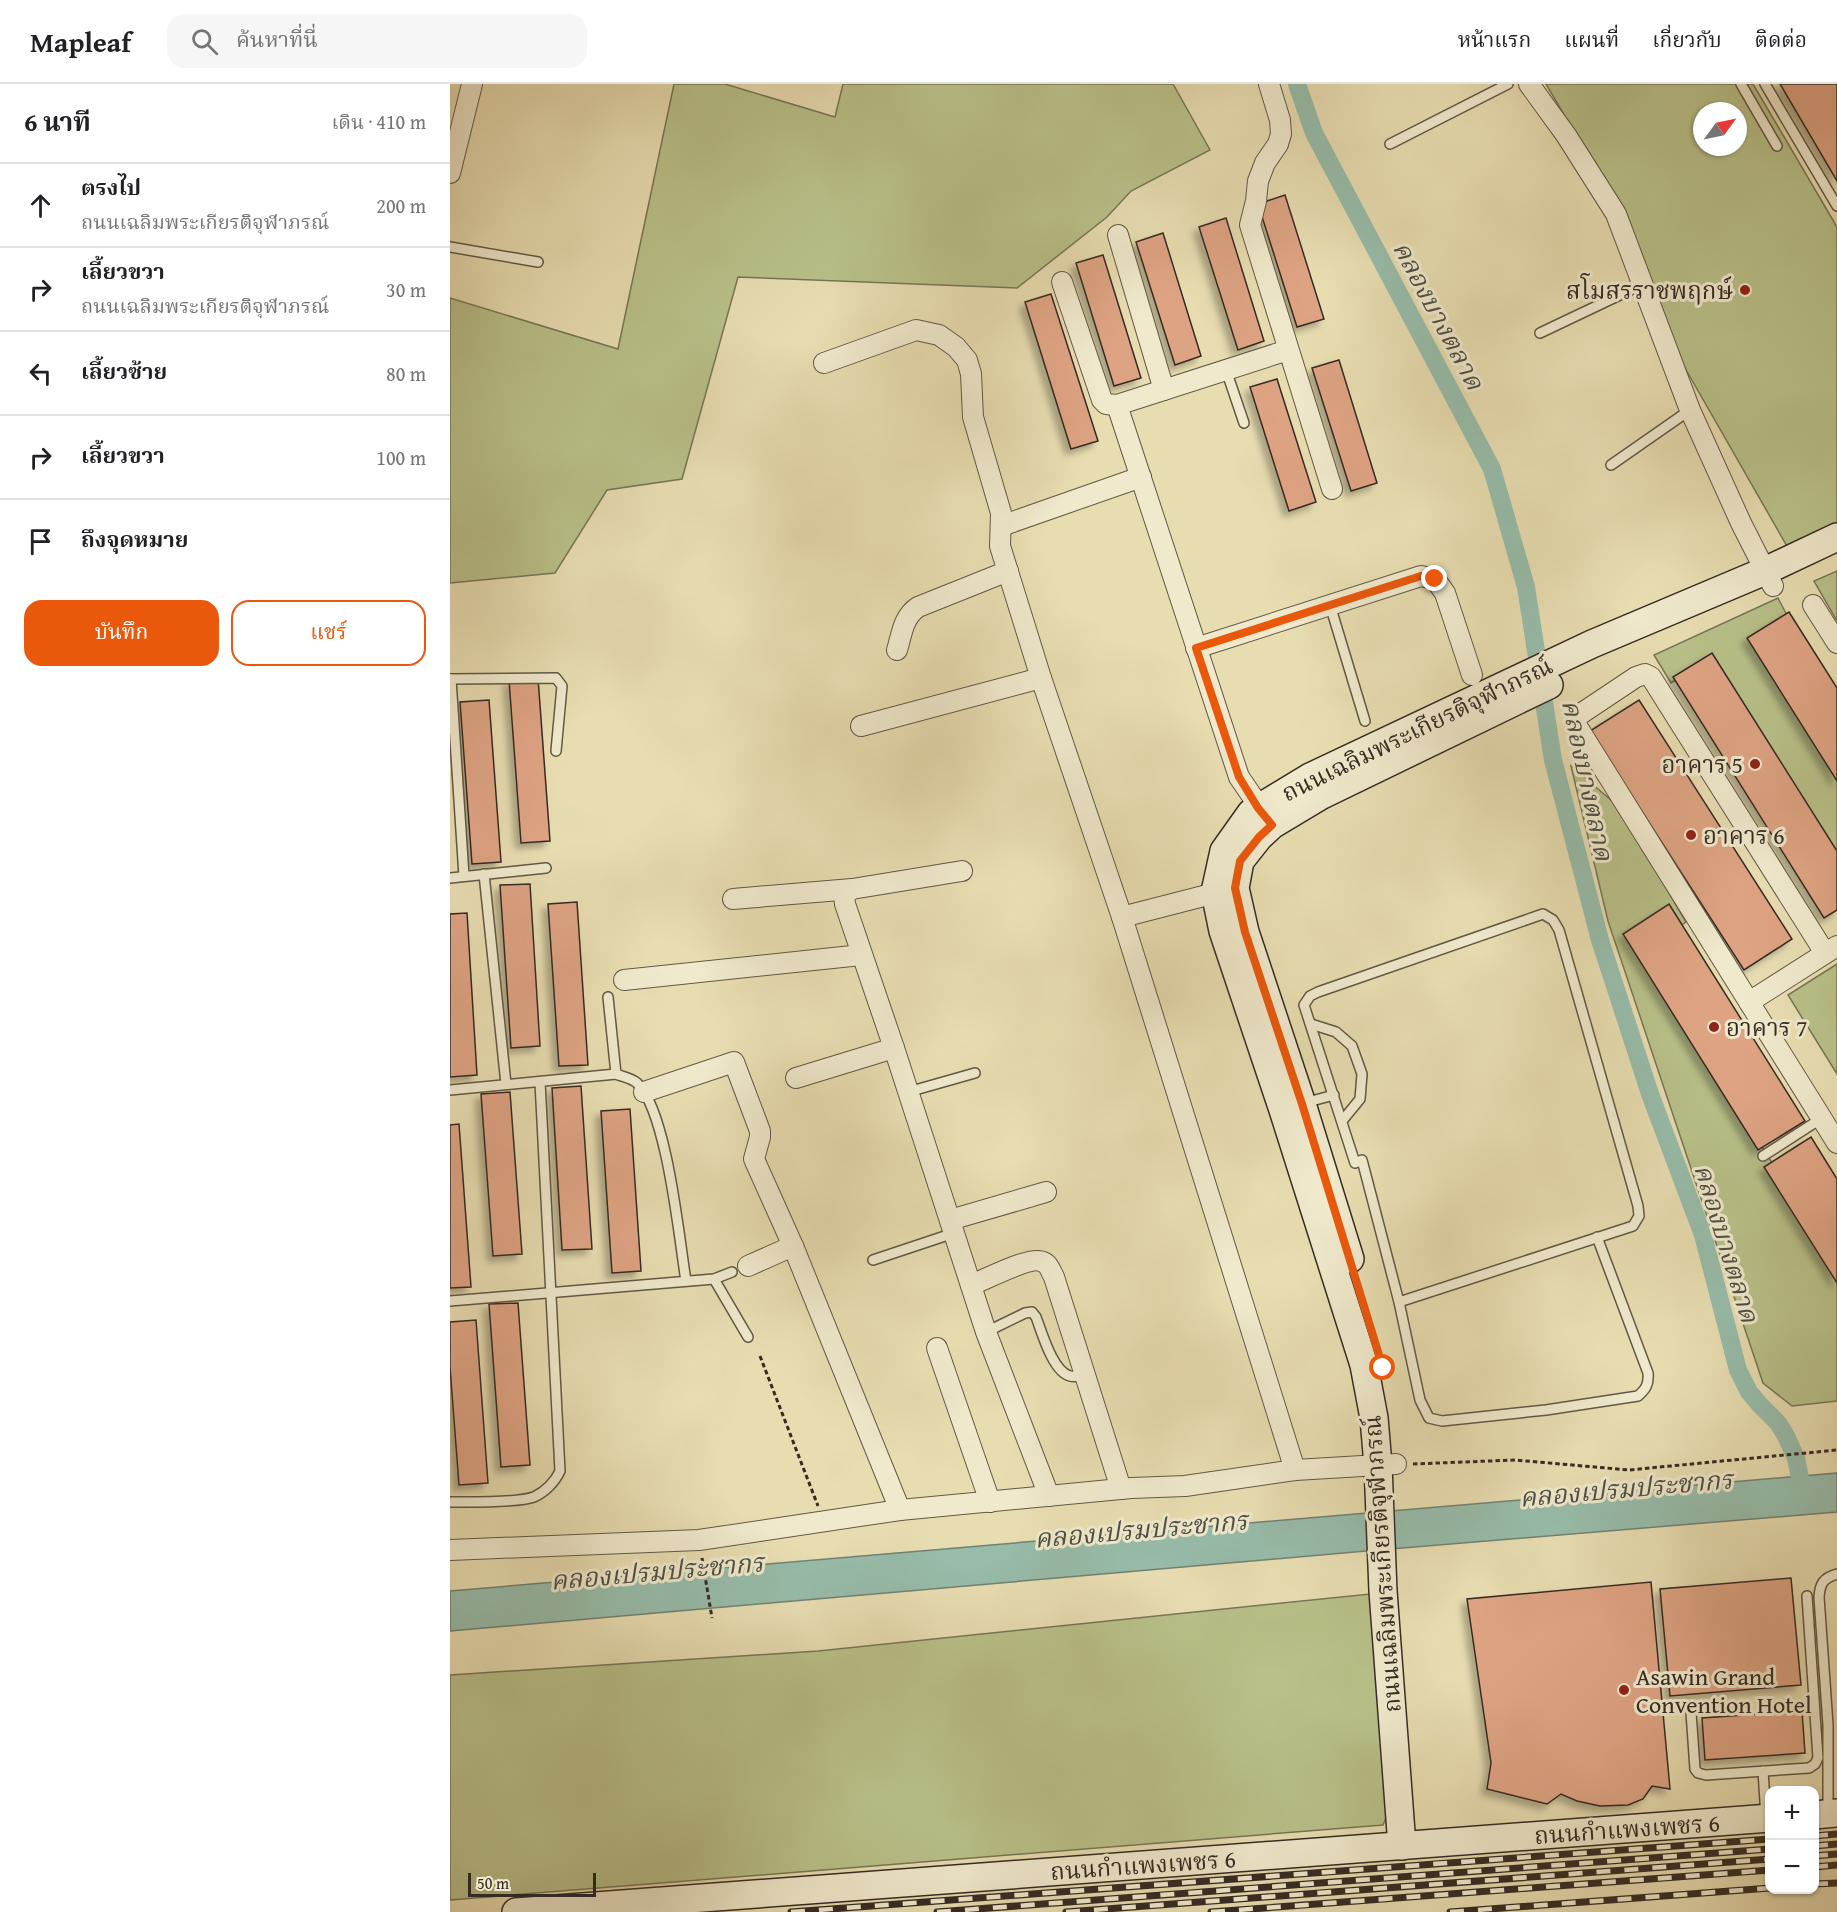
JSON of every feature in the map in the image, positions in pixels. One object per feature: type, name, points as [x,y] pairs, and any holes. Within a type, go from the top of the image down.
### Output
[{"type":"street","points":[[450,173],[472,84]]},
{"type":"street","points":[[1269,84],[1280,120],[1281,134],[1258,181],[1250,225],[1332,489]]},
{"type":"street","points":[[1529,84],[1566,135],[1616,214],[1690,410],[1769,579]]},
{"type":"street","points":[[1119,235],[1164,390]]},
{"type":"street","points":[[1062,282],[1102,400],[1106,404],[1117,405],[1288,350]]},
{"type":"street","points":[[824,363],[916,330],[939,334],[968,360],[973,417],[1001,513],[1000,546],[1041,678],[1122,917],[1295,1470]]},
{"type":"street","points":[[1117,405],[1239,777],[1265,816]]},
{"type":"street","points":[[1001,526],[1141,477]]},
{"type":"street","name":"ถนนเฉลิมพระเกียรติจุฬาภรณ์","points":[[1769,579],[1837,537]]},
{"type":"street","name":"ถนนเฉลิมพระเกียรติจุฬาภรณ์","points":[[1411,1845],[1392,1591],[1387,1473],[1393,1420],[1383,1368],[1292,1107],[1245,932],[1225,890],[1240,861],[1259,837],[1265,816],[1322,795],[1476,710],[1595,652],[1769,579],[1837,556]]},
{"type":"street","points":[[897,650],[905,621],[910,612],[1008,571]]},
{"type":"street","points":[[1196,648],[1421,576],[1435,579],[1446,593],[1472,675]]},
{"type":"street","points":[[1813,605],[1837,643]]},
{"type":"street","points":[[1749,1002],[1831,950],[1651,677],[1645,674],[1636,677],[1579,715],[1575,723],[1749,1002],[1829,1114],[1837,1143]]},
{"type":"street","points":[[861,726],[1041,678]]},
{"type":"street","points":[[733,899],[852,889],[962,871]]},
{"type":"street","points":[[852,889],[844,895],[844,904],[894,1048],[986,1332],[1049,1496]]},
{"type":"street","points":[[1122,917],[1225,890]]},
{"type":"street","points":[[624,980],[861,955]]},
{"type":"street","points":[[796,1078],[894,1048]]},
{"type":"street","points":[[644,1092],[734,1062],[760,1131],[754,1159],[793,1246],[900,1510]]},
{"type":"street","points":[[952,1226],[1046,1192]]},
{"type":"street","points":[[740,1269],[793,1246]]},
{"type":"street","points":[[971,1286],[1026,1262],[1042,1261],[1047,1265],[1054,1277],[1121,1489]]},
{"type":"street","points":[[937,1348],[990,1502]]},
{"type":"street","points":[[450,1550],[699,1540],[900,1510],[1121,1489],[1185,1486],[1295,1470],[1387,1473]]},
{"type":"street","name":"ถนนกำแพงเพชร 6","points":[[516,1912],[1765,1818]]},
{"type":"lane","points":[[1390,144],[1508,84]]},
{"type":"lane","points":[[1741,84],[1777,146]]},
{"type":"lane","points":[[1765,84],[1837,206]]},
{"type":"lane","points":[[450,247],[538,262]]},
{"type":"lane","points":[[1540,333],[1643,284]]},
{"type":"lane","points":[[1226,370],[1244,423]]},
{"type":"lane","points":[[1611,465],[1690,410]]},
{"type":"lane","points":[[1330,605],[1365,721]]},
{"type":"lane","points":[[464,876],[451,679],[556,678],[562,686],[556,751]]},
{"type":"lane","points":[[450,878],[546,868]]},
{"type":"lane","points":[[484,874],[506,1084]]},
{"type":"lane","points":[[1399,1302],[1634,1226],[1639,1216],[1559,930],[1552,920],[1543,914],[1318,992],[1310,996],[1304,1005],[1355,1163],[1362,1160],[1399,1302],[1420,1400],[1429,1418],[1442,1421],[1546,1410],[1638,1396],[1645,1390],[1649,1382],[1648,1373],[1597,1238]]},
{"type":"lane","points":[[608,998],[616,1074]]},
{"type":"lane","points":[[1311,1024],[1336,1032],[1352,1046],[1362,1074],[1360,1099],[1342,1121]]},
{"type":"lane","points":[[908,1092],[975,1073]]},
{"type":"lane","points":[[450,1090],[616,1074],[638,1084],[644,1092],[665,1150],[686,1281]]},
{"type":"lane","points":[[450,1502],[531,1498],[544,1491],[558,1477],[561,1466],[540,1082]]},
{"type":"lane","points":[[1292,1107],[1334,1095]]},
{"type":"lane","points":[[1763,1156],[1829,1114]]},
{"type":"lane","points":[[873,1260],[952,1226]]},
{"type":"lane","points":[[450,1301],[714,1278],[740,1269]]},
{"type":"lane","points":[[714,1278],[748,1337]]},
{"type":"lane","points":[[986,1332],[1025,1313],[1032,1312],[1060,1371],[1069,1376],[1085,1376]]},
{"type":"lane","points":[[1826,1814],[1828,1725],[1819,1597],[1824,1579],[1837,1574]]},
{"type":"lane","points":[[1691,1712],[1695,1769],[1698,1773],[1706,1775],[1809,1768],[1815,1764],[1818,1758],[1807,1596]]},
{"type":"lane","points":[[1762,1771],[1765,1794]]},
{"type":"path","points":[[760,1356],[824,1521]]},
{"type":"path","points":[[1387,1473],[1515,1460],[1629,1470],[1837,1450]]},
{"type":"path","points":[[701,1553],[712,1618]]},
{"type":"green space","points":[[674,84],[725,84],[835,117],[843,84],[1173,84],[1210,150],[1131,191],[1107,217],[1017,288],[738,277],[682,479],[607,490],[555,573],[450,583],[450,298],[618,349]]},
{"type":"green space","name":"สโมสรราชพฤกษ์","points":[[1546,84],[1753,84],[1837,227],[1837,523],[1788,548],[1677,354],[1622,213]]},
{"type":"green space","points":[[1837,571],[1837,621],[1814,581]]},
{"type":"green space","points":[[1778,598],[1789,619],[1837,767],[1837,868],[1702,664],[1671,683],[1654,655]]},
{"type":"green space","points":[[1571,766],[1618,806],[1686,922],[1642,952],[1837,1268],[1837,1401],[1792,1406],[1763,1383],[1608,921]]},
{"type":"green space","points":[[1837,964],[1837,1074],[1788,995]]},
{"type":"green space","points":[[1370,1594],[1388,1813],[1383,1825],[450,1900],[450,1675],[818,1651]]},
{"type":"shaded area","points":[[1837,1473],[1837,1512],[450,1631],[450,1591]]},
{"type":"building","points":[[1780,84],[1837,84],[1837,181]]},
{"type":"building","points":[[1285,195],[1324,319],[1297,327],[1258,204]]},
{"type":"building","points":[[1226,218],[1264,341],[1238,350],[1199,227]]},
{"type":"building","points":[[1163,233],[1201,356],[1175,365],[1136,242]]},
{"type":"building","points":[[1103,255],[1141,378],[1114,386],[1076,263]]},
{"type":"building","points":[[1051,294],[1098,441],[1071,449],[1025,302]]},
{"type":"building","points":[[1339,360],[1377,483],[1351,491],[1312,368]]},
{"type":"building","points":[[1277,379],[1316,502],[1289,511],[1250,387]]},
{"type":"building","points":[[1789,612],[1837,688],[1837,781],[1747,638]]},
{"type":"building","name":"อาคาร 5","points":[[1712,653],[1837,851],[1837,910],[1824,918],[1673,677]]},
{"type":"building","points":[[538,678],[550,841],[521,843],[509,680]]},
{"type":"building","points":[[489,700],[501,862],[472,864],[460,702]]},
{"type":"building","name":"อาคาร 6","points":[[1639,700],[1792,939],[1744,970],[1590,731]]},
{"type":"building","points":[[530,884],[540,1046],[511,1048],[500,885]]},
{"type":"building","points":[[577,902],[588,1065],[559,1066],[548,904]]},
{"type":"building","name":"อาคาร 7","points":[[1669,904],[1805,1121],[1758,1150],[1623,934]]},
{"type":"building","points":[[467,913],[477,1075],[450,1077],[450,914]]},
{"type":"building","points":[[581,1086],[592,1249],[562,1250],[552,1088]]},
{"type":"building","points":[[510,1092],[522,1254],[493,1256],[481,1094]]},
{"type":"building","points":[[630,1109],[641,1271],[612,1273],[601,1111]]},
{"type":"building","points":[[459,1124],[471,1287],[450,1288],[450,1125]]},
{"type":"building","points":[[1811,1137],[1837,1179],[1837,1283],[1764,1167]]},
{"type":"building","points":[[518,1303],[530,1465],[501,1467],[489,1304]]},
{"type":"building","points":[[476,1320],[488,1483],[459,1485],[450,1367],[450,1322]]},
{"type":"building","points":[[1791,1578],[1801,1685],[1670,1696],[1660,1589]]},
{"type":"building","points":[[1651,1582],[1670,1789],[1652,1786],[1643,1799],[1628,1805],[1600,1806],[1577,1801],[1561,1794],[1547,1804],[1487,1789],[1491,1763],[1467,1599]]},
{"type":"building","points":[[1802,1711],[1805,1753],[1705,1760],[1702,1718]]},
{"type":"waterway","name":"คลองบางตลาด","points":[[1297,84],[1314,133],[1492,469],[1526,587],[1553,760],[1600,940],[1650,1094],[1703,1235],[1738,1370],[1749,1392],[1778,1423],[1786,1436],[1796,1458],[1804,1498]]},
{"type":"railway","points":[[1819,1836],[1837,1834]]},
{"type":"railway","points":[[791,1912],[1765,1839]]},
{"type":"railway","points":[[1819,1846],[1837,1844]]},
{"type":"railway","points":[[937,1912],[1765,1849]]},
{"type":"railway","points":[[1819,1856],[1837,1854]]},
{"type":"railway","points":[[1066,1912],[1765,1859]]},
{"type":"railway","points":[[1819,1867],[1837,1865]]},
{"type":"railway","points":[[1211,1912],[1765,1870]]},
{"type":"railway","points":[[1819,1884],[1837,1883]]},
{"type":"railway","points":[[1450,1912],[1765,1888]]},
{"type":"place","name":"สโมสรราชพฤกษ์","points":[[1745,290]]},
{"type":"place","name":"อาคาร 5","points":[[1755,764]]},
{"type":"place","name":"อาคาร 6","points":[[1691,835]]},
{"type":"place","name":"อาคาร 7","points":[[1714,1027]]},
{"type":"place","name":"Asawin Grand Convention Hotel","points":[[1624,1690]]},
{"type":"route","points":[[1383,1368],[1302,1104],[1245,932],[1235,888],[1240,861],[1272,825],[1258,808],[1239,777],[1196,648],[1421,576],[1435,579]]},
{"type":"water label","name":"คลองเปรมประชากร","points":[[1626,1488]]},
{"type":"water label","name":"คลองเปรมประชากร","points":[[1141,1529]]},
{"type":"water label","name":"คลองเปรมประชากร","points":[[657,1571]]}]
